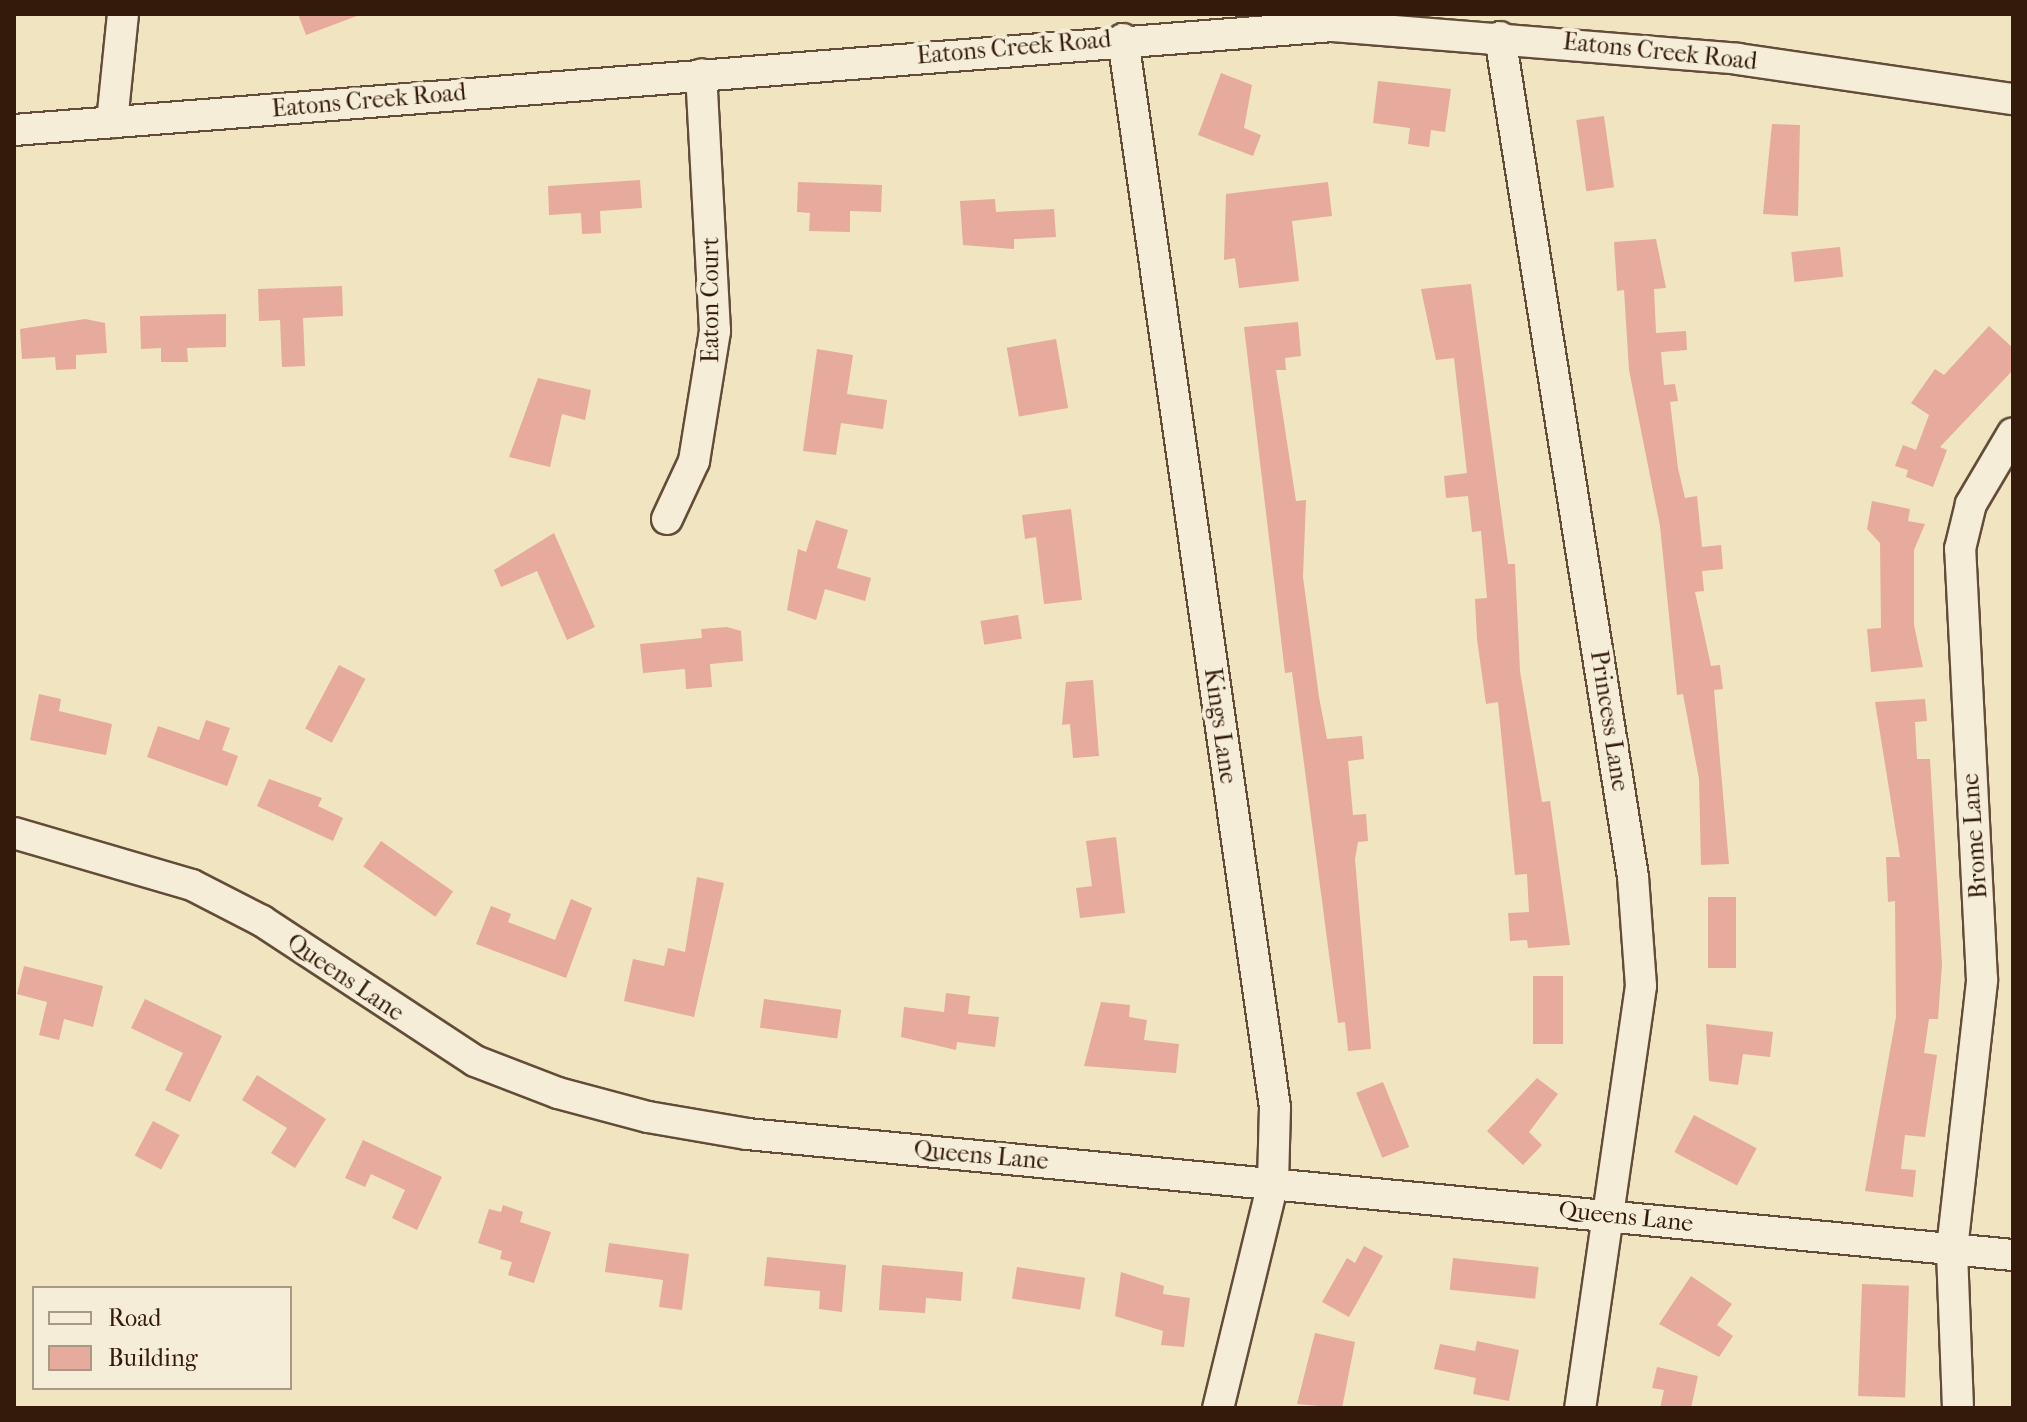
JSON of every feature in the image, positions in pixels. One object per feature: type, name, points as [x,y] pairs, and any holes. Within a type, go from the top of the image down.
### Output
[{"type":"street","points":[[112,122],[123,14]]},
{"type":"street","name":"Eatons Creek Road","points":[[14,130],[1123,39],[1332,26],[1500,37],[1738,59],[2013,99]]},
{"type":"street","name":"Princess Lane","points":[[1500,37],[1633,877],[1641,986],[1580,1408]]},
{"type":"street","name":"Kings Lane","points":[[1123,39],[1275,1107],[1273,1183],[1218,1408]]},
{"type":"street","name":"Eaton Court","points":[[667,519],[694,461],[715,331],[701,74]]},
{"type":"street","name":"Brome Lane","points":[[1958,1408],[1952,1249],[1982,980],[1960,549],[1971,504],[2013,433]]},
{"type":"street","name":"Queens Lane","points":[[14,833],[192,885],[262,921],[475,1061],[558,1093],[747,1134],[2013,1255]]},
{"type":"building","points":[[298,14],[356,14],[357,16],[306,35]]},
{"type":"building","points":[[1221,73],[1252,85],[1244,128],[1261,135],[1253,156],[1198,135]]},
{"type":"building","points":[[1378,81],[1451,89],[1445,132],[1431,130],[1429,147],[1408,144],[1410,128],[1373,123]]},
{"type":"building","points":[[1604,116],[1614,187],[1586,191],[1576,120]]},
{"type":"building","points":[[1772,124],[1800,125],[1798,216],[1763,214]]},
{"type":"building","points":[[640,180],[642,208],[600,211],[601,233],[582,234],[581,213],[549,215],[548,186]]},
{"type":"building","points":[[798,182],[882,185],[881,212],[850,211],[850,232],[809,231],[810,213],[797,212]]},
{"type":"building","points":[[1328,182],[1332,216],[1292,221],[1299,281],[1239,288],[1235,258],[1224,260],[1226,194]]},
{"type":"building","points":[[995,199],[996,212],[1054,209],[1056,237],[1014,239],[1014,249],[963,245],[960,201]]},
{"type":"building","points":[[1656,239],[1666,288],[1654,289],[1656,333],[1686,331],[1687,350],[1661,352],[1664,385],[1675,384],[1678,401],[1670,402],[1678,468],[1685,498],[1697,496],[1702,547],[1721,545],[1723,569],[1702,571],[1704,591],[1695,592],[1711,666],[1720,665],[1723,689],[1714,690],[1729,864],[1701,865],[1699,779],[1683,694],[1677,695],[1660,526],[1629,370],[1624,290],[1617,291],[1614,242]]},
{"type":"building","points":[[1840,247],[1843,277],[1794,282],[1791,252]]},
{"type":"building","points":[[1471,284],[1508,564],[1515,564],[1520,671],[1542,802],[1550,801],[1570,945],[1528,948],[1527,940],[1510,941],[1508,913],[1529,912],[1527,874],[1515,875],[1498,702],[1486,704],[1477,639],[1475,599],[1487,598],[1481,531],[1472,532],[1468,496],[1446,498],[1444,476],[1467,473],[1454,358],[1436,360],[1421,289]]},
{"type":"building","points":[[342,286],[343,316],[303,318],[305,366],[282,367],[280,320],[259,321],[258,289]]},
{"type":"building","points":[[226,314],[226,347],[187,348],[188,362],[161,362],[161,348],[141,349],[140,316]]},
{"type":"building","points":[[85,319],[105,323],[107,353],[76,355],[76,369],[56,370],[55,357],[22,359],[20,329]]},
{"type":"building","points":[[1298,322],[1301,356],[1285,358],[1286,370],[1276,370],[1296,501],[1306,500],[1303,577],[1319,697],[1327,739],[1362,736],[1364,759],[1348,761],[1353,815],[1366,814],[1368,841],[1358,842],[1355,859],[1371,1049],[1348,1051],[1345,1022],[1338,1023],[1292,672],[1285,673],[1244,327]]},
{"type":"building","points":[[1989,326],[2013,348],[2013,370],[1940,447],[1947,450],[1933,487],[1906,477],[1908,470],[1895,466],[1903,445],[1916,450],[1929,415],[1911,403],[1935,369],[1944,375]]},
{"type":"building","points":[[1056,339],[1068,408],[1019,417],[1007,348]]},
{"type":"building","points":[[817,349],[853,355],[847,394],[887,400],[883,429],[841,423],[836,455],[803,451]]},
{"type":"building","points":[[538,378],[591,390],[585,420],[562,414],[550,467],[509,457]]},
{"type":"building","points":[[1872,501],[1910,509],[1908,521],[1925,524],[1914,550],[1914,625],[1923,667],[1871,672],[1867,629],[1881,628],[1880,543],[1867,529]]},
{"type":"building","points":[[1071,509],[1082,600],[1044,604],[1036,537],[1025,539],[1022,515]]},
{"type":"building","points":[[816,520],[848,530],[837,568],[871,578],[865,601],[825,589],[816,620],[787,610],[798,549],[806,552]]},
{"type":"building","points":[[554,533],[595,627],[567,640],[537,571],[501,587],[494,570]]},
{"type":"building","points":[[1018,615],[1022,639],[984,645],[980,621]]},
{"type":"building","points":[[727,627],[741,631],[743,661],[710,664],[712,687],[686,689],[685,669],[643,673],[640,644],[702,638],[701,629]]},
{"type":"building","points":[[339,665],[365,679],[332,743],[305,729]]},
{"type":"building","points":[[1093,680],[1099,756],[1073,758],[1070,724],[1062,725],[1066,682]]},
{"type":"building","points":[[39,694],[61,699],[59,711],[112,724],[106,755],[30,740]]},
{"type":"building","points":[[1925,699],[1927,721],[1915,722],[1917,759],[1930,759],[1942,964],[1938,1019],[1929,1019],[1924,1053],[1937,1055],[1925,1137],[1905,1135],[1901,1169],[1916,1170],[1913,1197],[1865,1191],[1896,1017],[1895,901],[1888,902],[1886,857],[1900,857],[1875,702]]},
{"type":"building","points":[[206,720],[230,728],[222,750],[238,756],[227,786],[147,757],[158,726],[199,740]]},
{"type":"building","points":[[269,779],[322,798],[318,806],[343,818],[333,841],[257,806]]},
{"type":"building","points":[[1116,837],[1125,913],[1080,918],[1076,888],[1092,886],[1086,841]]},
{"type":"building","points":[[381,841],[453,891],[435,917],[363,866]]},
{"type":"building","points":[[697,877],[724,883],[694,1017],[624,1001],[633,959],[664,966],[668,948],[685,952]]},
{"type":"building","points":[[1708,897],[1736,897],[1736,968],[1708,968]]},
{"type":"building","points":[[571,899],[592,908],[566,978],[476,944],[491,906],[511,914],[508,922],[555,940]]},
{"type":"building","points":[[24,966],[103,986],[93,1027],[64,1019],[59,1040],[39,1035],[47,1002],[17,994]]},
{"type":"building","points":[[1533,976],[1563,976],[1563,1044],[1533,1044]]},
{"type":"building","points":[[946,993],[970,996],[968,1014],[999,1017],[995,1047],[957,1042],[956,1050],[901,1037],[904,1007],[944,1012]]},
{"type":"building","points":[[145,999],[222,1036],[190,1102],[165,1090],[183,1053],[131,1028]]},
{"type":"building","points":[[764,999],[841,1010],[837,1039],[760,1028]]},
{"type":"building","points":[[1101,1002],[1130,1005],[1129,1017],[1147,1020],[1144,1040],[1179,1044],[1176,1073],[1084,1066]]},
{"type":"building","points":[[1706,1024],[1773,1032],[1770,1057],[1743,1054],[1738,1085],[1709,1081]]},
{"type":"building","points":[[257,1075],[326,1119],[295,1168],[271,1153],[287,1128],[242,1100]]},
{"type":"building","points":[[1537,1078],[1558,1094],[1529,1132],[1542,1145],[1523,1165],[1487,1131]]},
{"type":"building","points":[[1383,1082],[1409,1147],[1382,1158],[1356,1093]]},
{"type":"building","points":[[1694,1115],[1757,1148],[1737,1185],[1674,1152]]},
{"type":"building","points":[[153,1121],[179,1135],[161,1170],[135,1155]]},
{"type":"building","points":[[363,1140],[442,1177],[417,1230],[392,1218],[405,1190],[371,1174],[365,1187],[345,1178]]},
{"type":"building","points":[[503,1205],[523,1212],[520,1222],[551,1232],[534,1283],[508,1275],[512,1262],[500,1259],[502,1251],[478,1243],[489,1209],[501,1212]]},
{"type":"building","points":[[609,1243],[689,1254],[682,1310],[659,1307],[663,1280],[605,1272]]},
{"type":"building","points":[[1364,1246],[1383,1256],[1349,1317],[1322,1302],[1347,1258],[1355,1263]]},
{"type":"building","points":[[767,1257],[846,1265],[842,1312],[819,1309],[820,1291],[764,1286]]},
{"type":"building","points":[[1453,1258],[1539,1267],[1535,1299],[1450,1290]]},
{"type":"building","points":[[882,1265],[963,1272],[961,1301],[926,1298],[925,1313],[879,1310]]},
{"type":"building","points":[[1017,1267],[1085,1278],[1080,1309],[1012,1299]]},
{"type":"building","points":[[1121,1272],[1164,1286],[1163,1294],[1190,1298],[1184,1347],[1161,1345],[1163,1331],[1115,1316]]},
{"type":"building","points":[[1691,1276],[1732,1304],[1717,1325],[1733,1336],[1719,1357],[1659,1324]]},
{"type":"building","points":[[1862,1284],[1909,1286],[1905,1398],[1858,1396]]},
{"type":"building","points":[[1315,1333],[1355,1342],[1342,1408],[1297,1404]]},
{"type":"building","points":[[1477,1341],[1519,1350],[1509,1401],[1473,1394],[1476,1378],[1434,1369],[1440,1344],[1475,1351]]},
{"type":"building","points":[[1657,1367],[1698,1376],[1691,1408],[1660,1408],[1664,1390],[1652,1388]]}]
